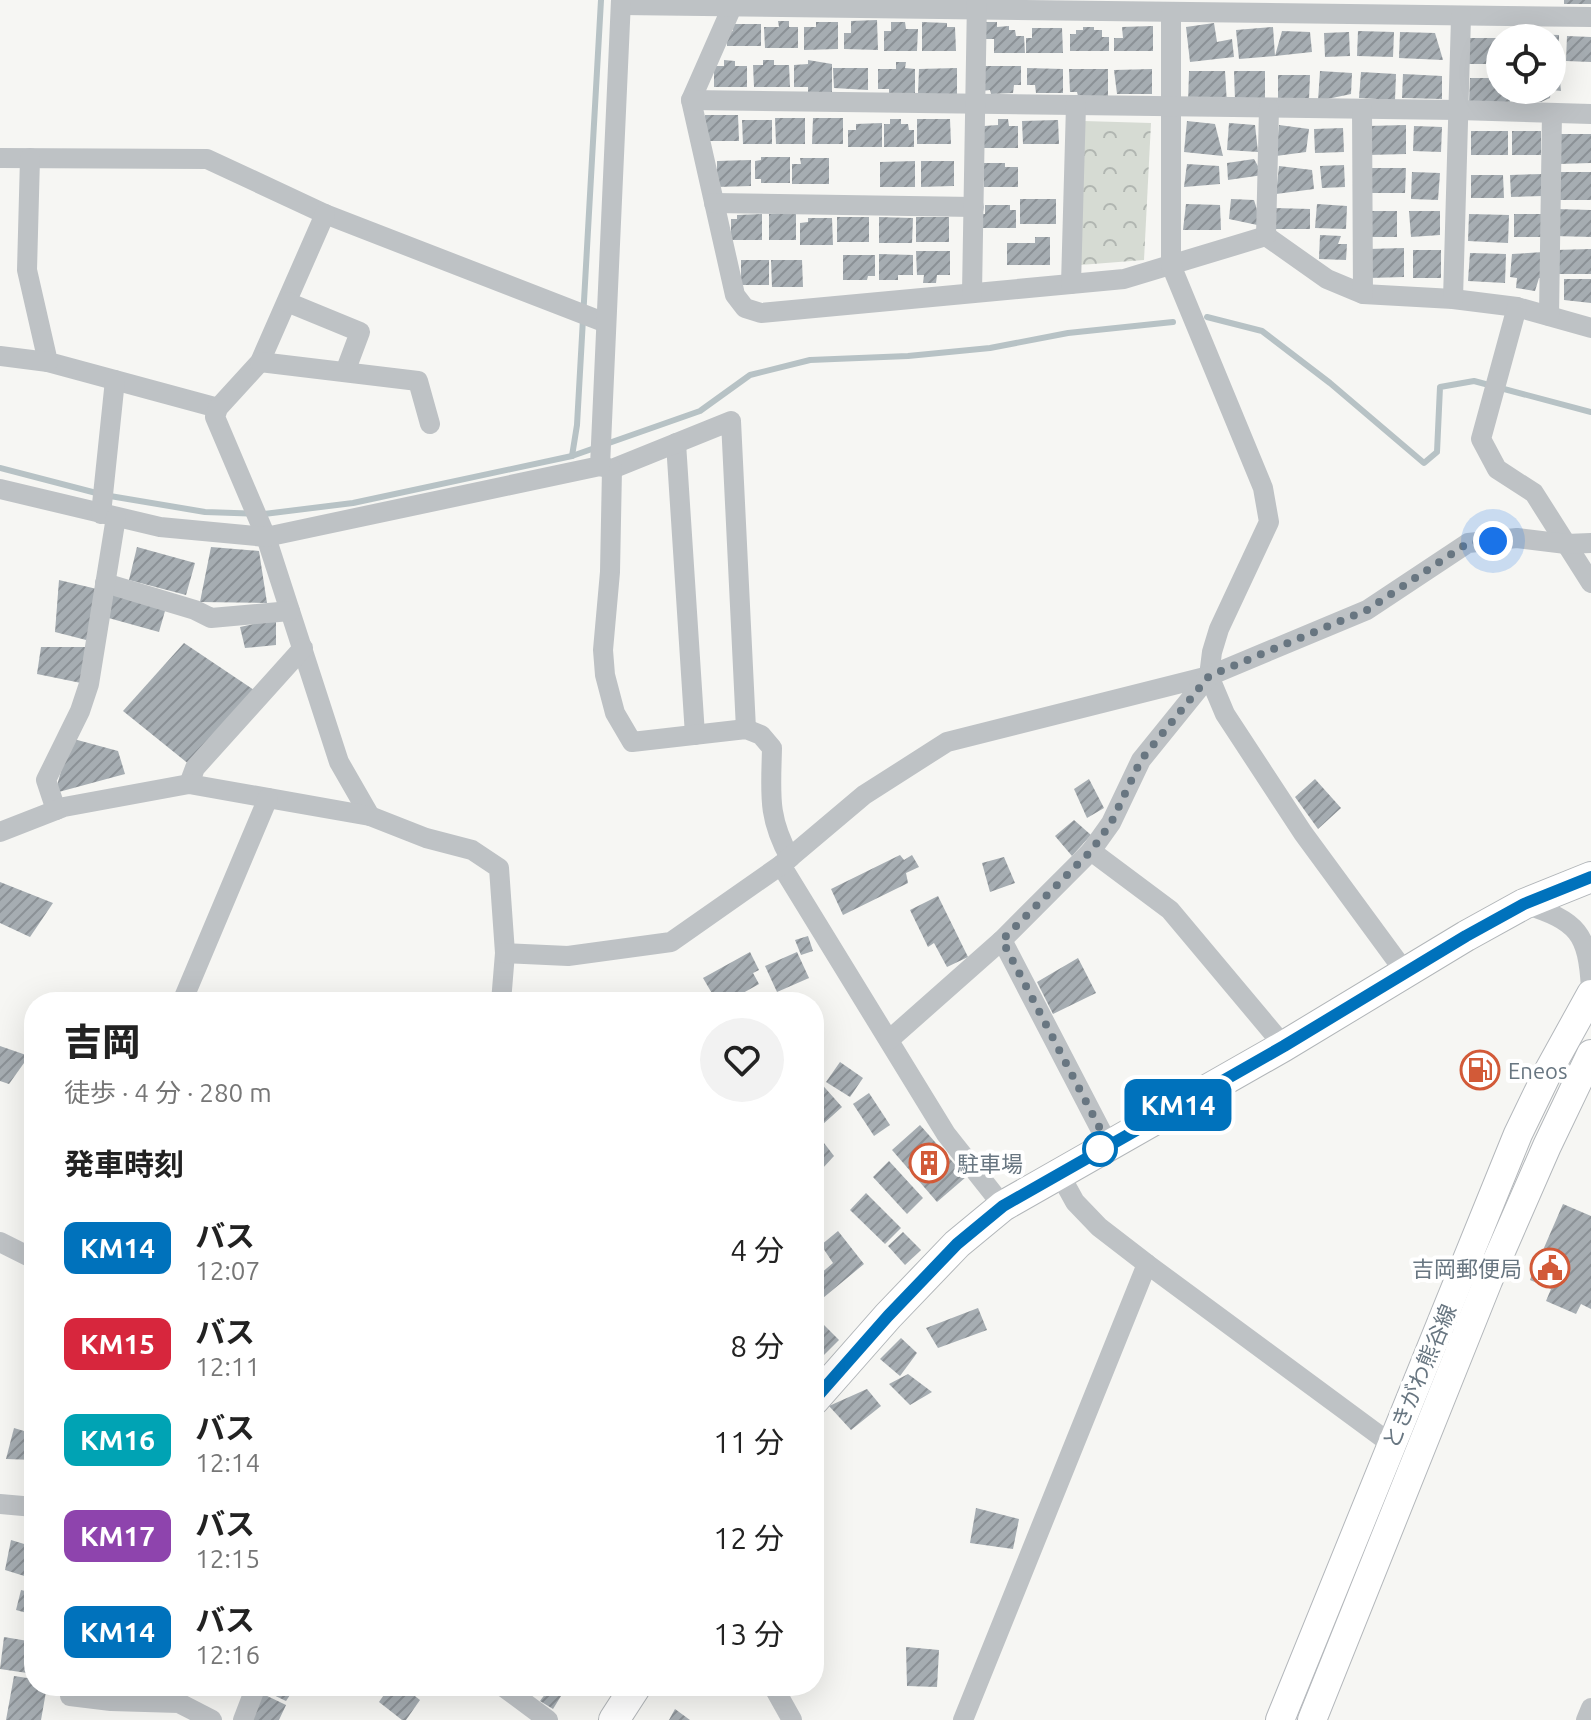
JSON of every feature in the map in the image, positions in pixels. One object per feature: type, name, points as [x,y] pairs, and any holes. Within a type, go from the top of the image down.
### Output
[{"type":"main road","points":[[824,1389],[957,1244],[1003,1206],[1284,1046],[1524,904],[1591,877]]},
{"type":"main road","name":"ときがわ熊谷線","points":[[1280,1720],[1518,1134],[1591,992]]},
{"type":"main road","name":"ときがわ熊谷線","points":[[1312,1720],[1488,1281],[1591,1054]]},
{"type":"main road","points":[[614,1720],[630,1696]]},
{"type":"street","points":[[1003,1206],[946,1134],[786,861],[771,809],[772,748],[761,735],[746,729],[632,742],[615,713],[605,675],[603,650],[610,572],[601,431],[621,2],[977,5],[1171,12],[1269,6],[1461,17],[1546,8],[1591,17]]},
{"type":"street","points":[[731,3],[691,100],[735,295],[745,308],[761,313],[1124,279],[1266,236]]},
{"type":"street","points":[[972,293],[977,5]]},
{"type":"street","points":[[1171,12],[1171,265],[1263,488],[1269,522],[1219,629],[1209,676],[1225,714],[1303,833],[1405,972]]},
{"type":"street","points":[[1453,299],[1461,17]]},
{"type":"street","points":[[691,100],[1591,114]]},
{"type":"street","points":[[1071,284],[1076,105]]},
{"type":"street","points":[[1266,236],[1269,108]]},
{"type":"street","points":[[1362,109],[1363,294]]},
{"type":"street","points":[[1549,316],[1552,113]]},
{"type":"street","points":[[0,158],[207,159],[325,214],[606,323]]},
{"type":"street","points":[[30,158],[27,270],[48,362]]},
{"type":"street","points":[[714,203],[974,207]]},
{"type":"street","points":[[325,214],[260,362],[218,408],[215,417],[266,537],[339,762],[370,816]]},
{"type":"street","points":[[1266,236],[1327,279],[1363,294],[1453,299],[1517,307],[1591,328]]},
{"type":"street","points":[[287,302],[360,332],[345,372]]},
{"type":"street","points":[[1517,307],[1481,439],[1497,469],[1534,493],[1591,583]]},
{"type":"street","points":[[0,356],[48,362],[218,408]]},
{"type":"street","points":[[260,362],[418,381],[430,424]]},
{"type":"street","points":[[56,810],[46,780],[80,711],[89,684],[105,583],[115,380]]},
{"type":"street","points":[[0,489],[160,527],[266,537],[604,465],[676,443],[731,421],[746,729]]},
{"type":"street","points":[[676,443],[695,735]]},
{"type":"street","points":[[505,953],[568,956],[671,942],[786,861],[864,795],[947,742],[1209,676],[1367,610],[1468,543],[1517,538],[1566,544],[1591,543]]},
{"type":"street","points":[[105,583],[195,610],[211,618],[290,611]]},
{"type":"street","points":[[189,784],[195,768],[303,648]]},
{"type":"street","points":[[889,1040],[1002,940],[1091,851],[1111,823],[1141,760],[1209,676]]},
{"type":"street","points":[[0,832],[56,810],[189,784],[370,816],[426,838],[472,850],[499,868],[505,953],[502,992]]},
{"type":"street","points":[[186,992],[268,798]]},
{"type":"street","points":[[1091,851],[1170,910],[1284,1046]]},
{"type":"street","points":[[1524,904],[1559,915],[1584,940],[1589,958],[1591,992]]},
{"type":"street","points":[[1002,940],[1108,1144]]},
{"type":"street","points":[[1059,1173],[1075,1202],[1099,1227],[1391,1444]]},
{"type":"street","points":[[0,1242],[24,1254]]},
{"type":"street","points":[[963,1720],[1147,1264]]},
{"type":"street","points":[[0,1504],[24,1506]]},
{"type":"street","points":[[70,1696],[179,1703],[212,1720]]},
{"type":"street","points":[[243,1720],[252,1696]]},
{"type":"street","points":[[516,1696],[548,1720]]},
{"type":"street","points":[[779,1696],[792,1720]]},
{"type":"street","points":[[1586,1720],[1591,1708]]},
{"type":"green space","points":[[1084,121],[1151,123],[1144,260],[1080,265]]},
{"type":"building","points":[[1564,0],[1591,0],[1591,4],[1564,4]]},
{"type":"building","points":[[877,20],[878,50],[844,49],[844,33],[851,33],[851,21]]},
{"type":"building","points":[[778,21],[789,21],[789,27],[798,27],[798,48],[765,48],[764,27],[779,27]]},
{"type":"building","points":[[816,22],[838,22],[838,49],[804,50],[804,27],[816,27]]},
{"type":"building","points":[[891,22],[905,22],[906,29],[918,29],[917,51],[884,51],[884,31],[891,31]]},
{"type":"building","points":[[922,22],[947,23],[947,27],[955,27],[956,51],[922,51]]},
{"type":"building","points":[[985,22],[997,22],[997,27],[1009,26],[1009,30],[1015,30],[1016,36],[1024,36],[1025,53],[994,53],[994,39],[985,39]]},
{"type":"building","points":[[1214,23],[1217,42],[1232,39],[1234,57],[1190,62],[1186,27]]},
{"type":"building","points":[[733,24],[761,24],[761,46],[727,46],[727,32],[733,31]]},
{"type":"building","points":[[1153,26],[1153,51],[1114,51],[1114,38],[1123,38],[1122,27]]},
{"type":"building","points":[[1083,27],[1102,30],[1102,37],[1109,37],[1109,51],[1070,51],[1070,34],[1076,34],[1076,30],[1083,30]]},
{"type":"building","points":[[1273,27],[1275,56],[1239,59],[1236,30]]},
{"type":"building","points":[[1032,28],[1062,28],[1063,53],[1026,53],[1026,38],[1032,38]]},
{"type":"building","points":[[1282,31],[1310,32],[1312,52],[1275,56]]},
{"type":"building","points":[[1358,31],[1394,32],[1393,57],[1357,56]]},
{"type":"building","points":[[1349,32],[1350,56],[1325,57],[1324,33]]},
{"type":"building","points":[[1400,32],[1435,33],[1443,60],[1399,58]]},
{"type":"building","points":[[1567,36],[1591,37],[1591,62],[1566,61]]},
{"type":"building","points":[[1469,38],[1486,38],[1486,64],[1469,64]]},
{"type":"building","points":[[724,60],[735,61],[735,66],[747,66],[747,87],[714,87],[714,66],[724,66]]},
{"type":"building","points":[[763,60],[774,60],[774,65],[789,65],[790,87],[754,87],[753,65],[763,65]]},
{"type":"building","points":[[808,60],[832,64],[832,94],[808,94],[808,87],[794,87],[794,65],[808,64]]},
{"type":"building","points":[[896,62],[906,62],[905,68],[915,69],[915,93],[889,93],[889,89],[878,89],[878,69],[896,69]]},
{"type":"building","points":[[981,66],[1021,66],[1021,85],[1014,85],[1013,93],[991,94],[990,90],[982,91]]},
{"type":"building","points":[[833,68],[868,68],[868,90],[834,88]]},
{"type":"building","points":[[957,68],[957,94],[918,94],[919,69]]},
{"type":"building","points":[[1027,68],[1063,69],[1063,93],[1036,93],[1035,85],[1027,85]]},
{"type":"building","points":[[1069,69],[1108,69],[1108,96],[1078,96],[1077,92],[1070,92]]},
{"type":"building","points":[[1152,69],[1152,94],[1117,94],[1114,70]]},
{"type":"building","points":[[1189,71],[1225,71],[1227,104],[1188,103]]},
{"type":"building","points":[[1234,71],[1265,71],[1265,99],[1235,100]]},
{"type":"building","points":[[1320,71],[1352,73],[1351,94],[1318,101]]},
{"type":"building","points":[[1361,72],[1396,74],[1395,100],[1359,98]]},
{"type":"building","points":[[1403,74],[1442,76],[1442,99],[1402,98]]},
{"type":"building","points":[[1278,75],[1310,75],[1309,100],[1278,99]]},
{"type":"building","points":[[1470,78],[1486,78],[1486,104],[1510,106],[1469,104]]},
{"type":"building","points":[[705,115],[738,115],[739,141],[705,141]]},
{"type":"building","points":[[775,118],[805,118],[805,144],[776,144]]},
{"type":"building","points":[[813,118],[843,118],[843,144],[812,144]]},
{"type":"building","points":[[890,119],[901,119],[901,124],[908,124],[909,130],[914,130],[914,147],[884,147],[884,124],[890,124]]},
{"type":"building","points":[[917,119],[950,119],[951,144],[917,144]]},
{"type":"building","points":[[998,119],[1008,119],[1009,126],[1018,126],[1018,148],[984,148],[984,126],[998,125]]},
{"type":"building","points":[[742,120],[772,120],[772,144],[743,144]]},
{"type":"building","points":[[1058,120],[1059,144],[1023,144],[1022,121]]},
{"type":"building","points":[[1187,121],[1215,124],[1223,156],[1184,152]]},
{"type":"building","points":[[882,123],[882,147],[848,147],[848,130],[856,130],[856,124]]},
{"type":"building","points":[[1229,123],[1255,125],[1258,152],[1227,150]]},
{"type":"building","points":[[1279,125],[1309,129],[1306,152],[1276,156]]},
{"type":"building","points":[[1406,125],[1406,154],[1368,155],[1368,126]]},
{"type":"building","points":[[1414,126],[1442,127],[1441,152],[1413,151]]},
{"type":"building","points":[[1343,128],[1344,152],[1315,153],[1314,129]]},
{"type":"building","points":[[1471,131],[1508,131],[1508,155],[1471,155]]},
{"type":"building","points":[[1512,131],[1541,131],[1541,155],[1512,155]]},
{"type":"building","points":[[1558,134],[1591,134],[1591,163],[1559,164]]},
{"type":"building","points":[[761,157],[790,157],[790,183],[761,183],[761,179],[755,179],[755,161],[761,160]]},
{"type":"building","points":[[800,158],[829,158],[829,184],[792,184],[792,164],[801,164]]},
{"type":"building","points":[[1254,159],[1263,175],[1228,180],[1227,163]]},
{"type":"building","points":[[751,160],[751,186],[717,187],[717,161]]},
{"type":"building","points":[[915,161],[915,187],[880,187],[880,162]]},
{"type":"building","points":[[921,161],[954,161],[954,186],[921,187]]},
{"type":"building","points":[[984,163],[1005,163],[1005,167],[1018,167],[1018,187],[984,187]]},
{"type":"building","points":[[1187,164],[1219,166],[1220,184],[1184,187]]},
{"type":"building","points":[[1344,165],[1345,187],[1322,188],[1320,166]]},
{"type":"building","points":[[1279,166],[1312,170],[1314,189],[1276,194]]},
{"type":"building","points":[[1371,168],[1406,168],[1405,193],[1371,193]]},
{"type":"building","points":[[1412,172],[1440,173],[1438,200],[1411,199]]},
{"type":"building","points":[[1557,172],[1591,172],[1591,200],[1557,200]]},
{"type":"building","points":[[1543,174],[1544,196],[1511,197],[1510,175]]},
{"type":"building","points":[[1471,175],[1503,175],[1504,198],[1471,198]]},
{"type":"building","points":[[1020,199],[1056,199],[1056,224],[1020,224]]},
{"type":"building","points":[[1231,199],[1254,200],[1262,226],[1229,219]]},
{"type":"building","points":[[1186,204],[1220,205],[1221,230],[1183,230]]},
{"type":"building","points":[[1317,204],[1347,206],[1346,229],[1315,228]]},
{"type":"building","points":[[985,205],[1010,205],[1010,210],[1016,210],[1016,228],[982,228]]},
{"type":"building","points":[[1274,208],[1310,209],[1310,229],[1274,229]]},
{"type":"building","points":[[1555,209],[1591,210],[1591,237],[1554,236]]},
{"type":"building","points":[[1365,211],[1397,211],[1397,237],[1365,237]]},
{"type":"building","points":[[1409,211],[1440,211],[1440,235],[1411,237]]},
{"type":"building","points":[[762,214],[762,240],[731,240],[731,219],[737,219],[737,215]]},
{"type":"building","points":[[769,214],[796,214],[796,240],[769,240]]},
{"type":"building","points":[[1469,214],[1509,215],[1508,243],[1468,241]]},
{"type":"building","points":[[1514,214],[1542,214],[1542,237],[1514,237]]},
{"type":"building","points":[[837,217],[869,217],[869,242],[837,242]]},
{"type":"building","points":[[879,217],[913,218],[912,243],[879,243]]},
{"type":"building","points":[[916,217],[949,217],[949,242],[916,242]]},
{"type":"building","points":[[808,218],[832,218],[833,245],[800,245],[800,223],[808,222]]},
{"type":"building","points":[[1320,235],[1341,236],[1338,244],[1347,244],[1346,260],[1319,259]]},
{"type":"building","points":[[1035,237],[1050,237],[1050,265],[1007,265],[1007,243],[1035,243]]},
{"type":"building","points":[[1404,248],[1404,277],[1369,278],[1368,249]]},
{"type":"building","points":[[1591,249],[1591,274],[1556,274],[1555,250]]},
{"type":"building","points":[[1413,250],[1441,250],[1441,278],[1413,278]]},
{"type":"building","points":[[916,251],[950,251],[950,275],[937,275],[936,283],[923,283],[924,275],[917,275]]},
{"type":"building","points":[[1544,252],[1544,279],[1539,278],[1535,291],[1516,288],[1517,278],[1510,277],[1512,254]]},
{"type":"building","points":[[1470,253],[1506,254],[1505,283],[1468,281]]},
{"type":"building","points":[[879,254],[913,255],[913,275],[898,275],[898,280],[879,280]]},
{"type":"building","points":[[843,255],[875,255],[875,276],[868,276],[867,280],[843,280]]},
{"type":"building","points":[[741,260],[769,260],[769,285],[741,285]]},
{"type":"building","points":[[771,260],[802,260],[803,287],[772,287]]},
{"type":"building","points":[[1564,279],[1591,279],[1591,303],[1564,300]]},
{"type":"building","points":[[137,547],[195,563],[186,595],[129,580]]},
{"type":"building","points":[[211,547],[259,551],[267,603],[200,602]]},
{"type":"building","points":[[59,580],[101,590],[90,641],[55,632]]},
{"type":"building","points":[[112,590],[167,604],[159,632],[105,617]]},
{"type":"building","points":[[276,619],[276,645],[245,648],[240,627]]},
{"type":"building","points":[[184,643],[254,690],[190,765],[123,711]]},
{"type":"building","points":[[41,647],[90,647],[81,683],[37,674]]},
{"type":"building","points":[[70,738],[118,751],[125,774],[55,793]]},
{"type":"building","points":[[1089,779],[1104,808],[1087,818],[1074,789]]},
{"type":"building","points":[[1315,779],[1341,808],[1318,829],[1295,797]]},
{"type":"building","points":[[1074,820],[1091,835],[1072,856],[1055,836]]},
{"type":"building","points":[[900,855],[904,860],[912,855],[919,867],[906,873],[908,883],[843,915],[831,889]]},
{"type":"building","points":[[1004,857],[1015,883],[990,892],[982,863]]},
{"type":"building","points":[[0,882],[53,903],[30,937],[0,923]]},
{"type":"building","points":[[938,896],[968,957],[947,967],[934,943],[928,947],[910,910]]},
{"type":"building","points":[[808,936],[813,951],[801,955],[795,940]]},
{"type":"building","points":[[750,952],[759,970],[753,973],[759,984],[745,992],[711,992],[703,978]]},
{"type":"building","points":[[797,952],[809,978],[777,992],[765,966]]},
{"type":"building","points":[[1078,958],[1096,993],[1053,1014],[1037,982]]},
{"type":"building","points":[[0,1046],[24,1054],[24,1063],[9,1084],[0,1081]]},
{"type":"building","points":[[840,1062],[863,1078],[850,1097],[826,1082]]},
{"type":"building","points":[[824,1087],[842,1107],[824,1123]]},
{"type":"building","points":[[869,1093],[890,1125],[874,1136],[853,1104]]},
{"type":"building","name":"駐車場","points":[[920,1125],[966,1177],[937,1202],[892,1150]]},
{"type":"building","points":[[824,1143],[834,1156],[824,1167]]},
{"type":"building","points":[[889,1161],[923,1198],[907,1214],[873,1177]]},
{"type":"building","points":[[866,1193],[901,1228],[885,1244],[850,1210]]},
{"type":"building","points":[[1563,1204],[1591,1216],[1591,1309],[1581,1304],[1576,1314],[1546,1301],[1551,1289],[1530,1280]]},
{"type":"building","points":[[838,1231],[864,1264],[824,1297],[824,1271],[833,1263],[824,1250],[824,1243]]},
{"type":"building","points":[[903,1232],[921,1250],[905,1265],[888,1246]]},
{"type":"building","points":[[978,1308],[987,1330],[938,1348],[926,1328]]},
{"type":"building","points":[[824,1325],[839,1340],[824,1355]]},
{"type":"building","points":[[901,1338],[917,1353],[900,1376],[880,1359]]},
{"type":"building","points":[[908,1374],[932,1392],[910,1405],[889,1384]]},
{"type":"building","points":[[867,1389],[881,1406],[851,1430],[829,1406]]},
{"type":"building","points":[[14,1428],[24,1431],[24,1460],[6,1459]]},
{"type":"building","points":[[976,1508],[1019,1519],[1013,1549],[970,1543]]},
{"type":"building","points":[[11,1540],[24,1544],[24,1576],[5,1570]]},
{"type":"building","points":[[21,1590],[24,1591],[24,1612],[16,1610]]},
{"type":"building","points":[[4,1637],[24,1640],[24,1673],[0,1669]]},
{"type":"building","points":[[906,1647],[939,1650],[937,1687],[907,1686]]},
{"type":"building","points":[[14,1676],[24,1678],[24,1696],[45,1696],[41,1720],[6,1720]]},
{"type":"building","points":[[260,1696],[267,1696],[286,1705],[279,1720],[248,1720]]},
{"type":"building","points":[[383,1696],[415,1696],[420,1700],[406,1720],[379,1702]]},
{"type":"building","points":[[544,1696],[561,1696],[553,1709],[540,1701]]},
{"type":"building","points":[[675,1709],[690,1720],[669,1720]]},
{"type":"waterway","points":[[572,456],[577,425],[601,0]]},
{"type":"waterway","points":[[1207,317],[1262,331],[1330,383],[1424,463],[1437,452],[1440,387],[1474,381],[1591,412]]},
{"type":"waterway","points":[[0,468],[104,495],[205,512],[264,514],[353,503],[572,456],[700,411],[750,375],[810,360],[908,356],[990,348],[1068,333],[1173,322]]},
{"type":"bus line","name":"KM14","points":[[824,1387],[957,1244],[1003,1206],[1284,1046],[1466,936],[1524,904],[1591,877]]},
{"type":"place","name":"Eneos","points":[[1480,1070]]},
{"type":"place","name":"駐車場","points":[[929,1163]]},
{"type":"place","name":"吉岡郵便局","points":[[1550,1268]]},
{"type":"route","points":[[1100,1149],[1108,1144],[1002,940],[1091,851],[1111,823],[1141,760],[1209,676],[1367,610],[1468,543],[1493,541]]}]
